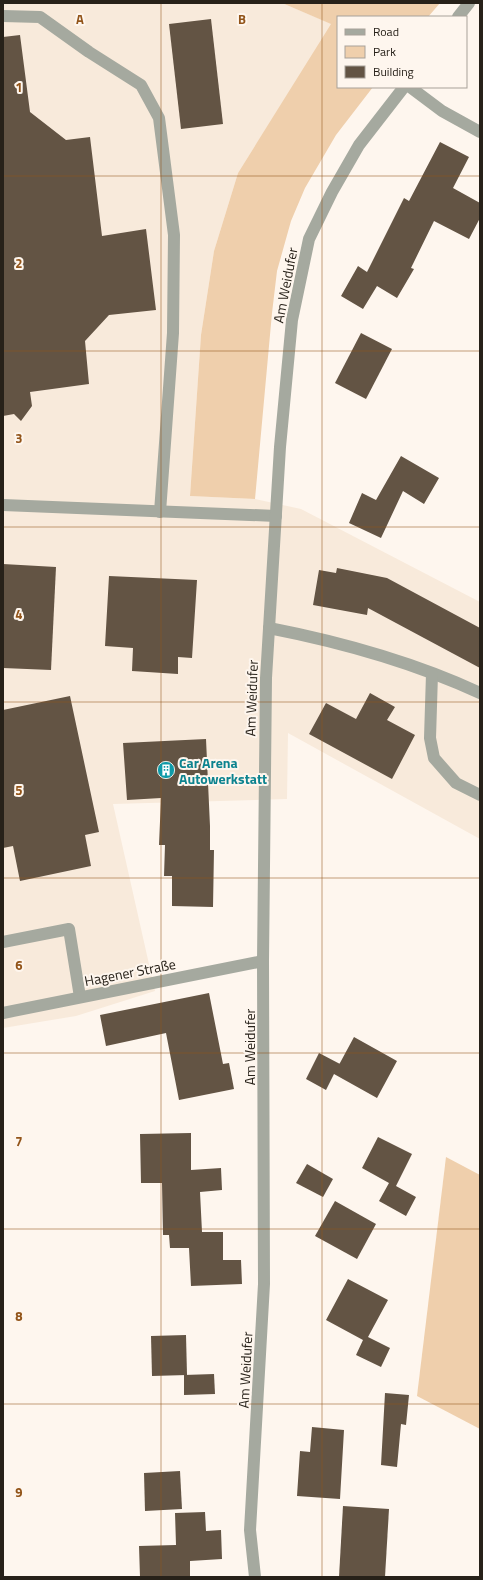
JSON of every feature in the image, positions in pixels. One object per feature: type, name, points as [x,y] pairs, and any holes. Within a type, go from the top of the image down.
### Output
[{"type":"street","points":[[459,16],[469,3]]},
{"type":"street","points":[[3,16],[40,16],[90,52],[141,85],[158,118],[174,236],[173,333],[160,512]]},
{"type":"street","name":"Am Weidufer","points":[[255,1577],[250,1530],[264,1284],[263,961],[264,747],[266,678],[280,447],[292,320],[309,239],[332,192],[359,145],[403,88]]},
{"type":"street","points":[[411,88],[442,111],[480,132]]},
{"type":"street","points":[[3,505],[276,516]]},
{"type":"street","points":[[269,628],[372,652],[459,683],[480,693]]},
{"type":"street","points":[[432,674],[430,738],[434,758],[456,784],[480,795]]},
{"type":"street","points":[[3,942],[69,929],[80,997]]},
{"type":"street","name":"Hagener Straße","points":[[3,1013],[263,961]]},
{"type":"shaded area","points":[[3,3],[282,3],[332,24],[238,173],[214,251],[201,335],[190,496],[255,499],[301,509],[480,602],[480,839],[288,733],[287,799],[113,804],[155,991],[76,1016],[3,1028]]},
{"type":"green space","points":[[282,3],[440,3],[429,16],[337,16],[337,88],[372,88],[336,135],[305,188],[291,221],[277,271],[255,499],[190,496],[201,335],[214,251],[238,173],[331,24]]},
{"type":"green space","points":[[446,1157],[480,1175],[480,1429],[417,1396]]},
{"type":"building","points":[[211,19],[223,124],[181,129],[169,24]]},
{"type":"building","points":[[20,35],[30,112],[66,140],[90,137],[102,236],[146,229],[156,310],[109,315],[85,341],[89,384],[30,392],[32,406],[21,421],[14,414],[3,416],[3,37]]},
{"type":"building","points":[[440,142],[469,157],[453,188],[480,203],[480,218],[469,239],[434,221],[411,268],[414,269],[397,298],[377,286],[363,309],[341,296],[358,266],[367,272],[404,198],[409,201]]},
{"type":"building","points":[[361,333],[392,349],[366,399],[335,383]]},
{"type":"building","points":[[401,456],[439,478],[424,504],[403,491],[381,538],[349,523],[362,493],[376,500]]},
{"type":"building","points":[[3,564],[56,567],[51,670],[3,668]]},
{"type":"building","points":[[337,568],[387,578],[480,628],[480,668],[368,608],[367,615],[313,605],[319,570],[336,573]]},
{"type":"building","points":[[109,576],[197,580],[192,658],[178,657],[178,674],[132,671],[133,648],[105,646]]},
{"type":"building","points":[[370,693],[395,707],[387,720],[415,735],[392,779],[309,734],[326,703],[356,719]]},
{"type":"building","points":[[70,696],[99,832],[85,835],[91,866],[20,881],[13,846],[3,848],[3,710]]},
{"type":"building","points":[[206,739],[210,850],[214,850],[213,907],[172,906],[172,876],[164,876],[165,845],[159,845],[161,798],[127,800],[123,743]]},
{"type":"building","points":[[209,993],[223,1064],[229,1063],[234,1089],[179,1100],[166,1033],[106,1046],[100,1015]]},
{"type":"building","points":[[354,1037],[397,1061],[377,1098],[334,1074],[326,1090],[306,1079],[319,1053],[340,1064]]},
{"type":"building","points":[[191,1133],[191,1170],[221,1168],[222,1190],[200,1192],[202,1232],[223,1232],[223,1260],[241,1260],[242,1284],[191,1286],[189,1248],[170,1248],[169,1235],[163,1235],[162,1183],[141,1183],[140,1134]]},
{"type":"building","points":[[378,1137],[412,1154],[396,1186],[416,1197],[406,1216],[379,1201],[389,1183],[362,1168]]},
{"type":"building","points":[[307,1164],[333,1179],[323,1197],[296,1183]]},
{"type":"building","points":[[335,1201],[376,1224],[357,1259],[315,1236]]},
{"type":"building","points":[[348,1279],[388,1300],[368,1337],[390,1348],[381,1367],[356,1355],[363,1340],[326,1320]]},
{"type":"building","points":[[186,1335],[187,1375],[152,1376],[151,1336]]},
{"type":"building","points":[[214,1374],[215,1394],[184,1395],[184,1375]]},
{"type":"building","points":[[385,1393],[409,1395],[406,1425],[401,1424],[397,1467],[381,1465]]},
{"type":"building","points":[[312,1427],[344,1430],[340,1499],[297,1496],[300,1451],[310,1452]]},
{"type":"building","points":[[180,1471],[182,1509],[145,1511],[144,1473]]},
{"type":"building","points":[[343,1506],[389,1509],[385,1577],[339,1577]]},
{"type":"building","points":[[205,1512],[206,1531],[221,1530],[222,1559],[190,1561],[190,1577],[140,1577],[139,1546],[176,1545],[175,1513]]},
{"type":"place","name":"Car Arena Autowerkstatt","points":[[166,770]]}]
